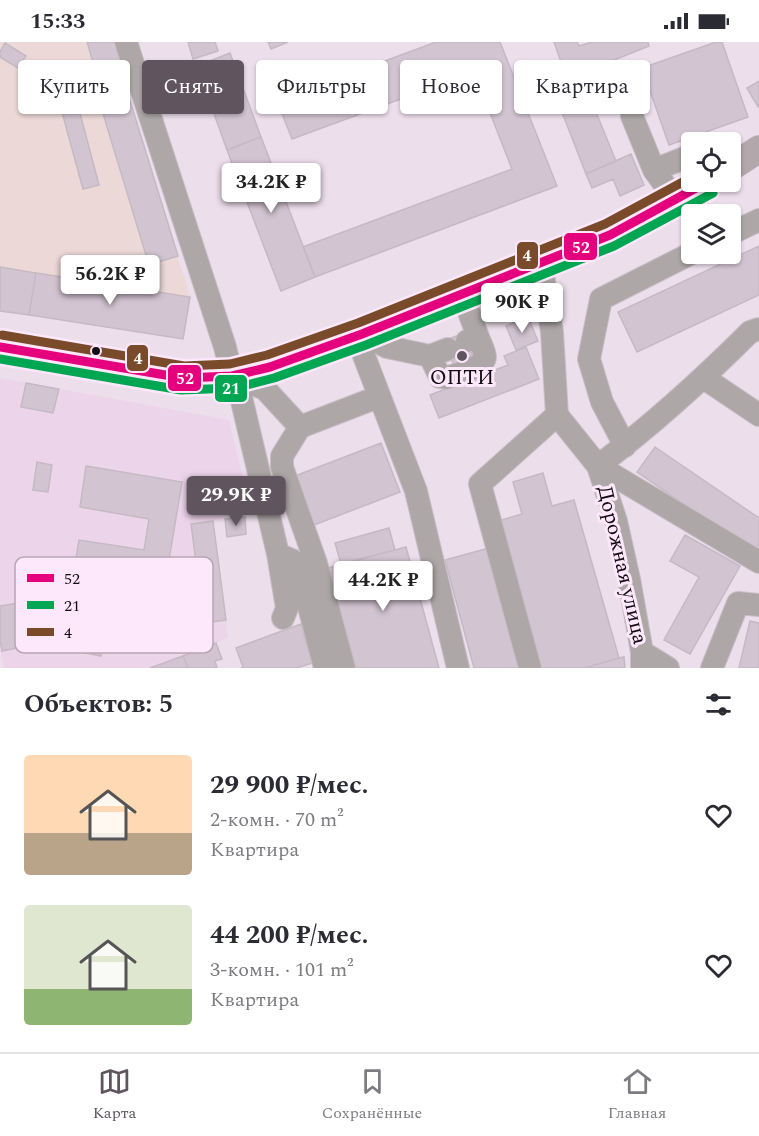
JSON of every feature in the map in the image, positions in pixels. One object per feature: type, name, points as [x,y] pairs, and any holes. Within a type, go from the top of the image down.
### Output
[{"type":"main road","points":[[741,161],[759,149]]},
{"type":"main road","points":[[0,347],[183,378],[232,376],[270,367],[362,334],[610,235],[688,192]]},
{"type":"street","points":[[126,42],[225,347],[232,376],[241,397],[278,554],[287,608],[283,618]]},
{"type":"street","points":[[632,116],[654,170],[675,199]]},
{"type":"street","points":[[654,170],[681,159]]},
{"type":"street","points":[[741,229],[759,220]]},
{"type":"street","points":[[625,446],[602,402],[589,359],[601,299],[681,259]]},
{"type":"street","points":[[530,668],[480,484],[557,415],[552,332],[541,262]]},
{"type":"street","points":[[362,334],[387,347],[456,346],[462,293]]},
{"type":"street","points":[[759,329],[750,332],[704,378],[625,446],[598,466],[759,562]]},
{"type":"street","points":[[362,334],[364,356],[378,397],[416,491],[458,668]]},
{"type":"street","points":[[232,376],[265,390],[300,427]]},
{"type":"street","points":[[704,378],[759,415]]},
{"type":"street","points":[[344,668],[316,563],[282,467],[282,456],[300,427],[378,397]]},
{"type":"street","name":"Дорожная улица","points":[[557,415],[598,466],[619,532],[642,660]]},
{"type":"street","points":[[278,554],[298,565],[325,668]]},
{"type":"street","points":[[712,668],[738,603],[759,605]]},
{"type":"street","points":[[642,660],[668,668]]},
{"type":"shaded area","points":[[0,42],[116,42],[118,60],[18,60],[18,114],[130,114],[130,101],[190,297],[183,339],[0,311]]},
{"type":"shaded area","points":[[0,378],[229,420],[250,507],[213,521],[228,638],[213,644],[213,557],[15,557],[15,653],[189,653],[150,668],[4,668],[0,650]]},
{"type":"building","points":[[87,42],[116,42],[122,60],[92,60]]},
{"type":"building","points":[[188,42],[215,42],[218,51],[193,59]]},
{"type":"building","points":[[268,42],[288,42],[271,49]]},
{"type":"building","points":[[436,42],[500,42],[514,77],[514,114],[528,114],[557,186],[315,277],[303,247],[512,169],[490,114],[502,114],[502,60],[400,60],[400,99],[388,104],[387,60]]},
{"type":"building","points":[[554,42],[577,42],[579,46],[592,42],[648,42],[649,46],[614,60],[560,60]]},
{"type":"building","points":[[716,42],[722,42],[748,117],[706,132],[681,132],[681,141],[669,145],[650,91],[650,65]]},
{"type":"building","points":[[5,43],[26,56],[23,60],[18,60],[18,68],[0,57]]},
{"type":"building","points":[[230,53],[233,60],[212,60]]},
{"type":"building","points":[[759,81],[759,107],[758,107],[747,88]]},
{"type":"building","points":[[244,91],[261,137],[227,150],[214,114],[244,114]]},
{"type":"building","points":[[130,101],[178,256],[149,265],[103,114],[130,114]]},
{"type":"building","points":[[63,114],[80,114],[99,185],[83,189]]},
{"type":"building","points":[[282,114],[360,114],[292,139]]},
{"type":"building","points":[[563,114],[597,114],[616,161],[586,174]]},
{"type":"building","points":[[261,137],[315,277],[281,291],[227,150]]},
{"type":"building","points":[[631,154],[644,185],[620,196],[613,179],[592,188],[586,174]]},
{"type":"building","points":[[759,246],[759,295],[637,352],[618,312],[721,264],[741,264],[741,254]]},
{"type":"building","points":[[0,267],[36,273],[29,315],[0,311]]},
{"type":"building","points":[[36,273],[190,297],[183,339],[29,315]]},
{"type":"building","points":[[528,317],[538,341],[516,350],[506,326]]},
{"type":"building","points":[[464,333],[477,367],[458,376],[444,341]]},
{"type":"building","points":[[526,347],[539,379],[439,418],[430,395],[508,365],[504,356]]},
{"type":"building","points":[[26,383],[59,389],[53,413],[21,407]]},
{"type":"building","points":[[381,443],[400,492],[314,525],[295,476]]},
{"type":"building","points":[[655,447],[759,518],[759,544],[754,552],[637,472]]},
{"type":"building","points":[[37,462],[52,465],[48,492],[33,490]]},
{"type":"building","points":[[86,466],[182,482],[170,557],[76,557],[79,540],[144,550],[149,519],[80,507]]},
{"type":"building","points":[[543,473],[552,506],[574,500],[619,658],[584,668],[540,668],[498,521],[522,514],[513,482]]},
{"type":"building","points":[[245,517],[246,534],[227,537],[225,519]]},
{"type":"building","points":[[213,521],[226,620],[213,622],[213,557],[195,557],[191,524]]},
{"type":"building","points":[[389,528],[395,550],[341,564],[335,543]]},
{"type":"building","points":[[685,535],[740,566],[690,654],[664,640],[699,577],[670,561]]},
{"type":"building","points":[[406,547],[439,668],[356,668],[328,568]]},
{"type":"building","points":[[489,548],[522,668],[474,668],[445,560]]},
{"type":"building","points":[[15,604],[15,648],[2,651],[0,640],[0,606]]},
{"type":"building","points":[[750,621],[759,623],[759,668],[739,668]]},
{"type":"building","points":[[301,624],[312,663],[297,668],[241,668],[243,667],[236,648]]},
{"type":"building","points":[[216,643],[222,659],[215,661],[217,668],[188,668],[183,656],[191,653],[213,653],[213,644]]},
{"type":"building","points":[[85,653],[101,653],[101,656]]},
{"type":"building","points":[[183,656],[188,668],[150,668]]},
{"type":"building","points":[[624,657],[625,668],[584,668],[619,658]]},
{"type":"transit line","name":"4","points":[[2,335],[184,366],[230,364],[267,355],[358,323],[605,224],[681,183]]},
{"type":"transit line","name":"52","points":[[0,347],[183,378],[232,376],[270,367],[362,334],[610,235],[689,192]]},
{"type":"transit line","name":"21","points":[[0,359],[181,390],[235,388],[274,378],[366,345],[614,246],[713,193]]},
{"type":"place","name":"ОПТИ","points":[[462,356]]}]
